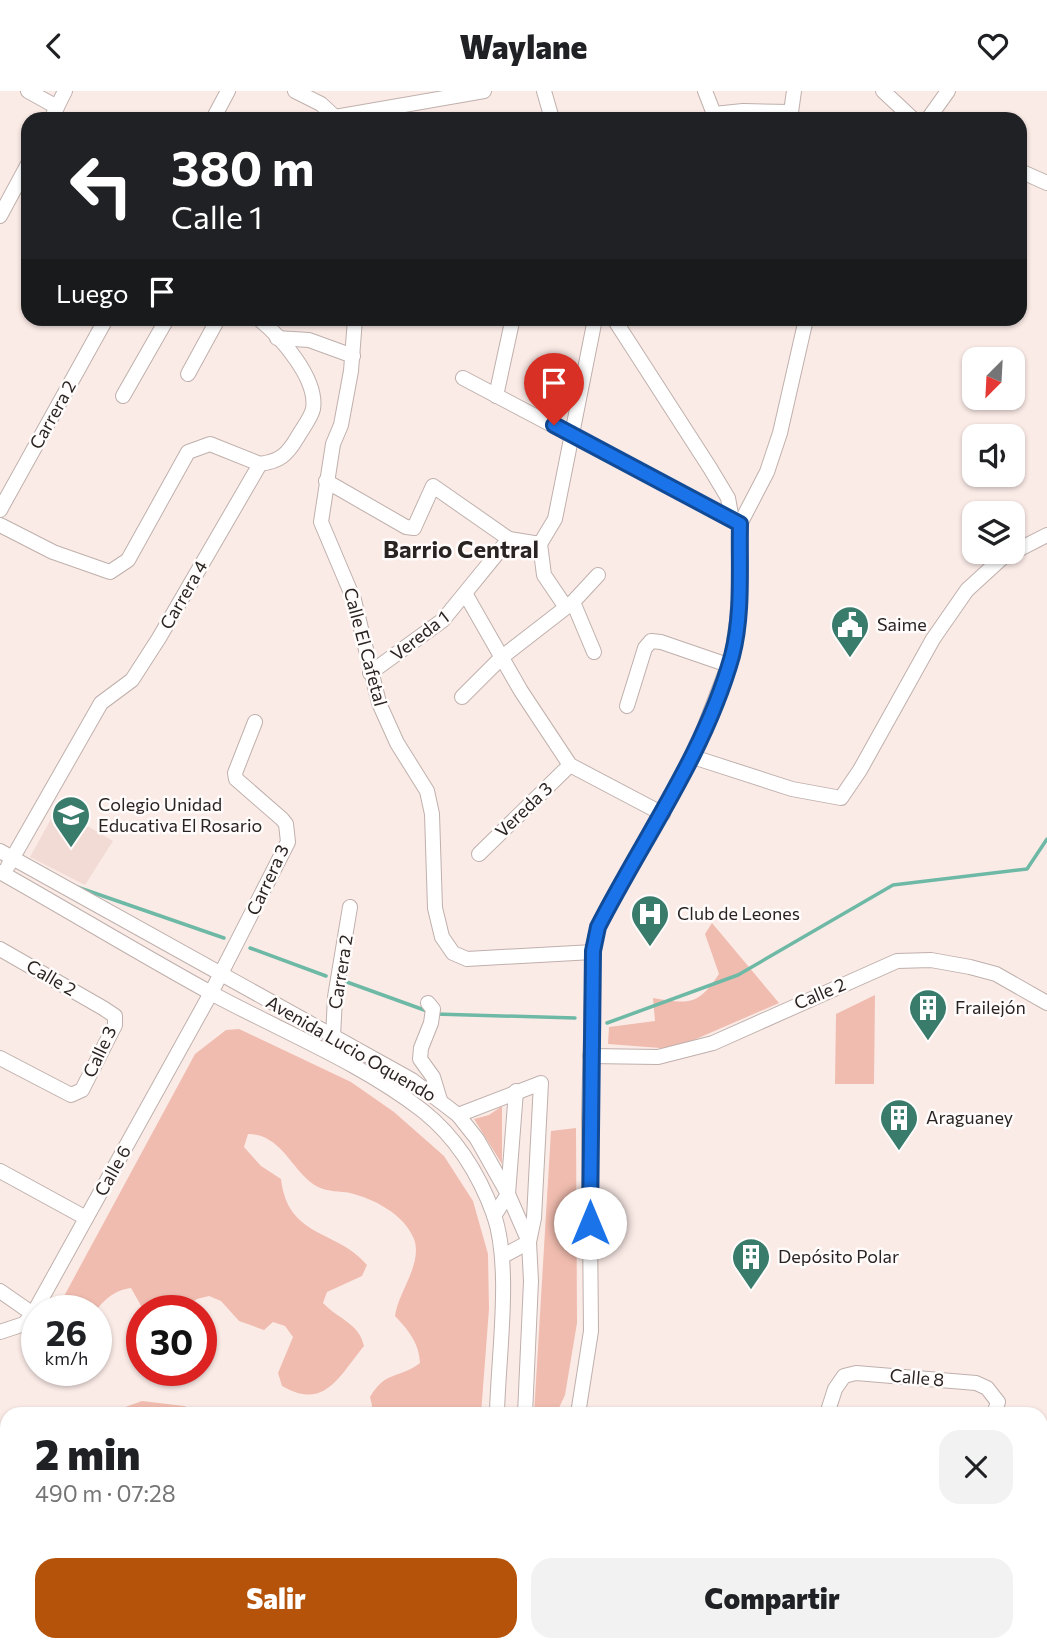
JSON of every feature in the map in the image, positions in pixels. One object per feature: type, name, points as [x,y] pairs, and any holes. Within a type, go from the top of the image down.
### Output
[{"type":"street","points":[[28,91],[53,112]]},
{"type":"street","points":[[54,112],[65,91]]},
{"type":"street","points":[[217,112],[228,91]]},
{"type":"street","points":[[295,91],[321,104],[329,112]]},
{"type":"street","points":[[368,112],[484,91]]},
{"type":"street","points":[[544,91],[550,112]]},
{"type":"street","points":[[705,91],[713,112]]},
{"type":"street","points":[[790,112],[794,91]]},
{"type":"street","points":[[883,91],[906,112]]},
{"type":"street","points":[[933,112],[948,91]]},
{"type":"street","points":[[733,112],[755,112]]},
{"type":"street","points":[[1027,174],[1047,183]]},
{"type":"street","points":[[0,216],[21,190]]},
{"type":"street","name":"Carrera 2","points":[[0,510],[102,326]]},
{"type":"street","points":[[123,396],[163,326]]},
{"type":"street","points":[[188,373],[214,326]]},
{"type":"street","points":[[0,525],[52,552],[110,572],[128,560],[188,452],[211,444],[260,464],[276,462],[287,455],[313,411],[313,391],[301,366],[266,326]]},
{"type":"street","name":"Calle El Cafetal","points":[[355,326],[345,405],[326,481],[321,522],[354,600],[370,673],[387,722],[427,791],[432,814],[435,908],[442,937],[453,953],[467,959],[593,951]]},
{"type":"street","points":[[496,395],[511,326]]},
{"type":"street","points":[[594,326],[555,520],[540,544],[544,575],[569,604],[594,652]]},
{"type":"street","points":[[577,1407],[591,1331],[590,1056],[593,951],[598,927],[607,908],[663,814],[693,757],[728,664],[739,607],[736,522],[728,498],[618,326]]},
{"type":"street","points":[[736,522],[767,472],[780,433],[804,326]]},
{"type":"street","points":[[277,338],[309,340],[353,356]]},
{"type":"street","points":[[463,378],[736,522]]},
{"type":"street","name":"Carrera 4","points":[[6,854],[101,703],[132,680],[260,464]]},
{"type":"street","points":[[326,481],[406,527],[414,528],[433,486],[509,538],[540,544]]},
{"type":"street","points":[[693,757],[792,789],[841,797],[860,770],[933,639],[967,590],[1002,558],[1047,535]]},
{"type":"street","name":"Vereda 1","points":[[370,673],[427,635],[466,595],[509,538]]},
{"type":"street","points":[[462,697],[502,657],[569,604],[598,575]]},
{"type":"street","points":[[466,595],[570,765],[663,814]]},
{"type":"street","points":[[627,706],[645,648],[651,641],[728,664]]},
{"type":"street","name":"Carrera 3","points":[[220,974],[288,842],[286,824],[282,818],[236,779],[235,773],[255,722]]},
{"type":"street","name":"Vereda 3","points":[[479,854],[570,765]]},
{"type":"street","points":[[1,875],[6,854]]},
{"type":"street","name":"Avenida Lucio Oquendo","points":[[6,854],[412,1080],[458,1115],[477,1139],[508,1194],[529,1242],[531,1281],[525,1407]]},
{"type":"street","name":"Avenida Lucio Oquendo","points":[[1,875],[211,993],[346,1064],[423,1111],[446,1132],[470,1162],[494,1216],[503,1256],[497,1407]]},
{"type":"street","name":"Carrera 2","points":[[333,1037],[350,907]]},
{"type":"street","name":"Calle 2","points":[[0,949],[103,1008]]},
{"type":"street","name":"Calle 2","points":[[590,1056],[658,1057],[713,1043],[897,961],[932,960],[996,974],[1047,1003]]},
{"type":"street","points":[[211,993],[220,974]]},
{"type":"street","points":[[1034,994],[1047,985]]},
{"type":"street","name":"Calle 6","points":[[43,1295],[211,993]]},
{"type":"street","points":[[428,1003],[433,1009],[431,1023],[421,1048],[421,1059],[433,1077],[440,1100]]},
{"type":"street","name":"Calle 3","points":[[0,1058],[71,1095],[82,1090],[115,1025],[115,1016],[103,1008]]},
{"type":"street","points":[[458,1115],[477,1111],[516,1091],[541,1083],[534,1218],[529,1242],[503,1256]]},
{"type":"street","points":[[494,1216],[508,1194],[516,1091]]},
{"type":"street","points":[[0,1171],[86,1218]]},
{"type":"street","points":[[0,1291],[21,1306]]},
{"type":"street","points":[[0,1332],[21,1325]]},
{"type":"street","name":"Calle 8","points":[[829,1407],[835,1389],[844,1376],[856,1373],[976,1383],[988,1388],[996,1407]]},
{"type":"shaded area","name":"Colegio Unidad Educativa El Rosario","points":[[57,808],[113,841],[85,885],[30,857]]},
{"type":"shaded area","points":[[712,923],[779,1003],[673,1049],[608,1044],[609,1027],[655,1021],[653,998],[692,1000],[712,984],[719,974],[705,934]]},
{"type":"shaded area","points":[[875,995],[874,1084],[835,1084],[836,1014]]},
{"type":"shaded area","points":[[239,1029],[351,1082],[394,1112],[444,1156],[473,1201],[488,1254],[489,1309],[482,1407],[372,1407],[370,1397],[376,1388],[387,1379],[420,1363],[418,1349],[395,1316],[413,1268],[416,1249],[414,1239],[396,1215],[369,1199],[318,1187],[278,1147],[260,1136],[248,1134],[244,1147],[261,1166],[281,1179],[285,1198],[293,1213],[315,1231],[355,1253],[367,1265],[362,1276],[327,1292],[323,1303],[358,1332],[364,1346],[330,1387],[309,1395],[282,1386],[278,1373],[293,1337],[285,1326],[273,1322],[264,1330],[239,1321],[217,1299],[217,1295],[135,1295],[131,1288],[112,1295],[65,1295],[195,1054],[226,1030]]},
{"type":"shaded area","points":[[502,1106],[502,1164],[474,1119],[489,1115]]},
{"type":"shaded area","points":[[576,1128],[577,1323],[565,1395],[559,1407],[534,1407],[551,1131]]},
{"type":"shaded area","points":[[142,1401],[186,1407],[125,1407]]},
{"type":"waterway","points":[[607,1023],[738,975],[893,885],[1027,869],[1047,839]]},
{"type":"waterway","points":[[77,887],[224,938]]},
{"type":"waterway","points":[[250,948],[326,976]]},
{"type":"waterway","points":[[344,981],[427,1011]]},
{"type":"waterway","points":[[435,1014],[575,1018]]},
{"type":"place","name":"Saime","points":[[850,659]]},
{"type":"place","name":"Colegio Unidad Educativa El Rosario","points":[[71,849]]},
{"type":"place","name":"Club de Leones","points":[[650,948]]},
{"type":"place","name":"Frailejón","points":[[928,1042]]},
{"type":"place","name":"Araguaney","points":[[899,1152]]},
{"type":"place","name":"Depósito Polar","points":[[751,1291]]},
{"type":"district","name":"Barrio Central","points":[[461,550]]},
{"type":"route","points":[[554,425],[740,524],[739,607],[732,656],[722,686],[693,757],[598,927],[593,951],[590,1056],[590,1223]]}]
